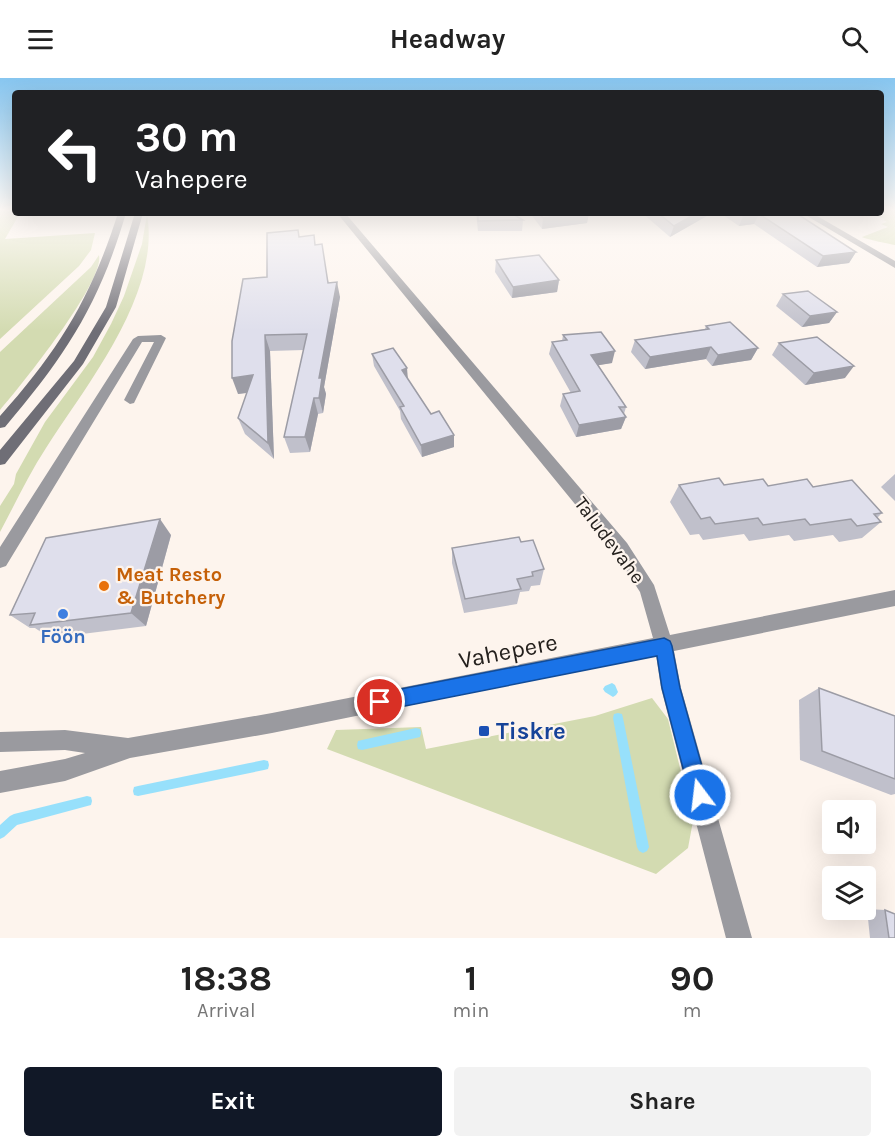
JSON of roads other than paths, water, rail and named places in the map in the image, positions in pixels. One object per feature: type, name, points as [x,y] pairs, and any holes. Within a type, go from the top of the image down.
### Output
[{"type":"street","points":[[0,424],[46,372],[78,326],[103,276],[111,250]]},
{"type":"street","points":[[0,460],[79,362],[111,307],[128,250]]},
{"type":"street","name":"Taludevahe","points":[[372,250],[621,548],[648,590],[664,646],[671,688],[739,938]]},
{"type":"street","points":[[870,250],[895,265]]},
{"type":"street","points":[[0,561],[138,339],[162,338],[130,400]]},
{"type":"street","name":"Vahepere","points":[[0,782],[65,770],[130,748],[263,725],[895,598]]},
{"type":"street","name":"Vahepere","points":[[0,742],[65,740],[130,748]]},
{"type":"waterway","points":[[608,689],[612,688],[613,692]]},
{"type":"waterway","points":[[618,718],[643,847]]},
{"type":"waterway","points":[[362,745],[416,733]]},
{"type":"waterway","points":[[138,791],[264,765]]},
{"type":"waterway","points":[[0,833],[14,820],[87,801]]},
{"type":"place","name":"Meat Resto & Butchery","points":[[104,586]]},
{"type":"place","name":"Föön","points":[[63,614]]},
{"type":"place","name":"Tiskre","points":[[484,731]]}]
